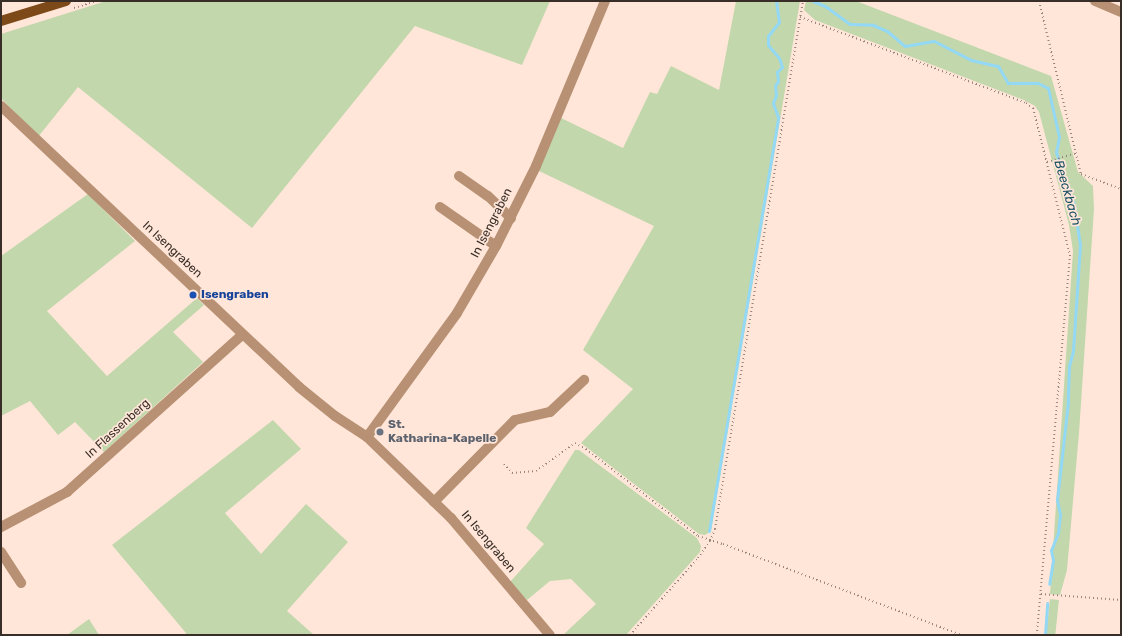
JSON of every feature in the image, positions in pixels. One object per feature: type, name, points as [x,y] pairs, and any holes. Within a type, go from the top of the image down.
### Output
[{"type":"main road","points":[[1,21],[66,1]]},
{"type":"street","name":"In Isengraben","points":[[367,437],[457,313],[496,246],[536,166],[605,1]]},
{"type":"street","points":[[1095,1],[1121,12]]},
{"type":"street","name":"In Isengraben","points":[[1,106],[242,335],[334,416],[367,437],[451,518],[550,635]]},
{"type":"street","points":[[459,176],[488,196],[510,218]]},
{"type":"street","points":[[440,206],[496,246]]},
{"type":"street","name":"In Flassenberg","points":[[1,527],[67,492],[242,335]]},
{"type":"street","points":[[434,502],[515,420],[550,412],[584,380]]},
{"type":"street","points":[[1,552],[21,583]]},
{"type":"path","points":[[630,635],[710,541],[715,529],[802,1]]},
{"type":"path","points":[[1039,1],[1081,174],[1121,189]]},
{"type":"path","points":[[800,17],[1026,103],[1033,108],[1070,255],[1037,635]]},
{"type":"path","points":[[1047,162],[1076,153]]},
{"type":"path","points":[[504,464],[512,473],[536,471],[575,444],[586,448],[698,536],[723,544],[961,635]]},
{"type":"path","points":[[1041,594],[1121,600]]},
{"type":"green space","points":[[106,1],[550,1],[522,65],[415,26],[252,228],[78,87],[38,137],[1,98],[1,34]]},
{"type":"green space","points":[[736,1],[800,1],[711,531],[705,535],[699,534],[581,443],[633,389],[583,350],[654,226],[537,170],[561,118],[623,148],[650,92],[657,94],[671,66],[719,90]]},
{"type":"green space","points":[[806,1],[856,1],[1051,76],[1078,172],[1093,186],[1094,209],[1079,433],[1067,570],[1060,595],[1050,594],[1073,251],[1069,225],[1039,112],[1035,106],[1024,100],[815,20],[804,10]]},
{"type":"green space","points":[[88,194],[135,241],[47,311],[107,376],[197,298],[204,305],[173,332],[203,362],[104,452],[75,422],[58,435],[30,401],[1,416],[1,256]]},
{"type":"green space","points":[[273,420],[301,449],[225,513],[261,554],[306,504],[348,542],[287,611],[314,635],[185,635],[186,633],[112,545]]},
{"type":"green space","points":[[575,450],[579,450],[697,538],[701,546],[700,552],[626,635],[563,635],[596,604],[571,579],[550,581],[527,600],[510,582],[544,544],[526,528]]},
{"type":"green space","points":[[1050,599],[1059,600],[1055,635],[1046,635]]},
{"type":"green space","points":[[89,619],[99,635],[67,635]]},
{"type":"waterway","points":[[709,531],[778,117],[773,103],[776,95],[775,86],[778,81],[777,72],[782,67],[779,58],[768,45],[768,36],[779,22],[776,1]]},
{"type":"waterway","name":"Beeckbach","points":[[813,1],[825,6],[850,24],[873,25],[887,31],[905,46],[934,41],[971,60],[998,66],[1008,83],[1038,83],[1048,88],[1059,137],[1056,152],[1074,205],[1080,245],[1073,351],[1069,366],[1068,402],[1057,500],[1060,514],[1058,533],[1051,550],[1053,560],[1049,584]]},
{"type":"waterway","name":"Beeckbach","points":[[1045,635],[1047,603]]},
{"type":"place","name":"Isengraben","points":[[193,295]]},
{"type":"place","name":"St. Katharina-Kapelle","points":[[380,432]]}]
